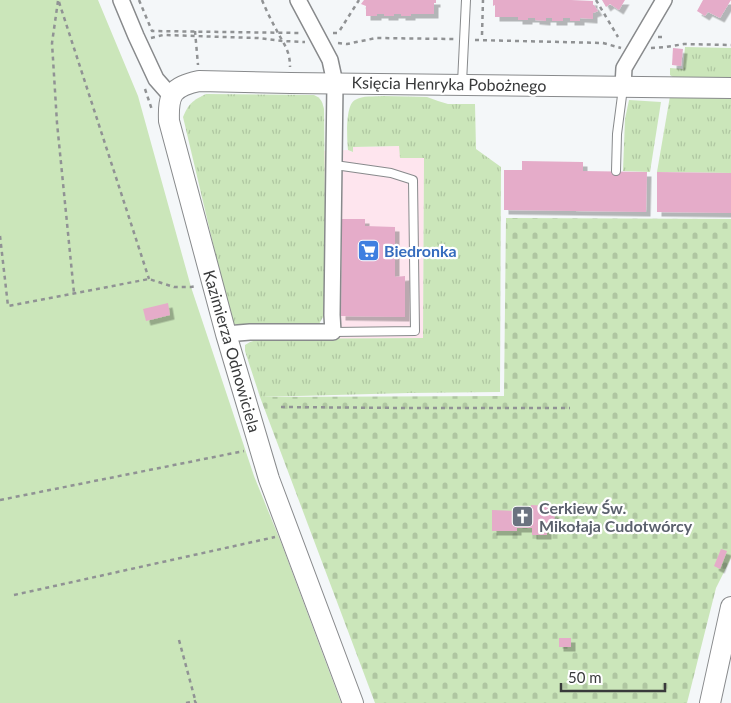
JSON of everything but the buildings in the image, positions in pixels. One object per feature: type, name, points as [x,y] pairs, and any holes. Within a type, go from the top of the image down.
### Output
[{"type":"street","points":[[121,0],[156,79],[171,96]]},
{"type":"street","points":[[226,334],[250,332],[333,332],[335,83],[330,60],[298,0]]},
{"type":"street","points":[[623,86],[624,68],[664,0]]},
{"type":"street","name":"Księcia Henryka Pobożnego","points":[[171,96],[180,88],[199,81],[731,88]]},
{"type":"street","name":"Kazimierza Odnowiciela","points":[[171,96],[168,105],[169,121],[226,334],[270,479],[353,703]]},
{"type":"street","points":[[710,703],[731,607]]},
{"type":"lane","points":[[462,85],[466,0]]},
{"type":"lane","points":[[616,171],[617,134],[623,86]]},
{"type":"lane","points":[[333,332],[415,332],[413,180],[391,173],[335,165]]},
{"type":"path","points":[[58,0],[149,279]]},
{"type":"path","points":[[58,0],[52,43],[57,123],[74,293]]},
{"type":"path","points":[[139,0],[152,30],[277,32]]},
{"type":"path","points":[[262,0],[286,47],[290,61],[291,83]]},
{"type":"path","points":[[340,30],[359,0]]},
{"type":"path","points":[[482,35],[483,0]]},
{"type":"path","points":[[596,0],[618,37]]},
{"type":"path","points":[[195,31],[199,81]]},
{"type":"path","points":[[149,38],[163,35],[258,38],[347,44],[376,38],[603,43],[625,49],[684,44],[731,45]]},
{"type":"path","points":[[0,236],[8,306],[149,279],[174,287],[191,288],[201,285]]},
{"type":"path","points":[[281,407],[570,408]]},
{"type":"path","points":[[0,500],[248,450]]},
{"type":"path","points":[[14,595],[278,536]]},
{"type":"path","points":[[179,640],[196,702],[186,703]]},
{"type":"shaded area","points":[[400,146],[424,158],[423,338],[325,339],[324,151],[348,150],[352,152],[353,147]]},
{"type":"green space","points":[[0,0],[98,0],[138,96],[191,287],[254,476],[341,703],[0,703]]},
{"type":"green space","points":[[685,47],[731,48],[731,79],[674,78],[670,75],[670,68],[683,69]]},
{"type":"green space","points":[[206,94],[314,95],[322,102],[324,109],[326,312],[319,324],[232,324],[183,117],[187,108],[192,103]]},
{"type":"green space","points":[[670,96],[731,96],[731,173],[657,172]]},
{"type":"green space","points":[[361,97],[427,97],[448,104],[475,104],[476,149],[501,167],[500,392],[260,397],[245,351],[245,345],[250,342],[261,339],[423,338],[424,158],[400,158],[399,146],[353,147],[353,152],[348,150],[347,123],[352,103]]},
{"type":"green space","points":[[629,100],[661,102],[650,172],[623,171],[625,119]]},
{"type":"green space","points":[[506,218],[731,219],[731,558],[716,588],[687,703],[375,703],[260,397],[504,396]]},
{"type":"place","name":"Biedronka","points":[[368,251]]},
{"type":"place","name":"Cerkiew Św. Mikołaja Cudotwórcy","points":[[523,517]]}]
